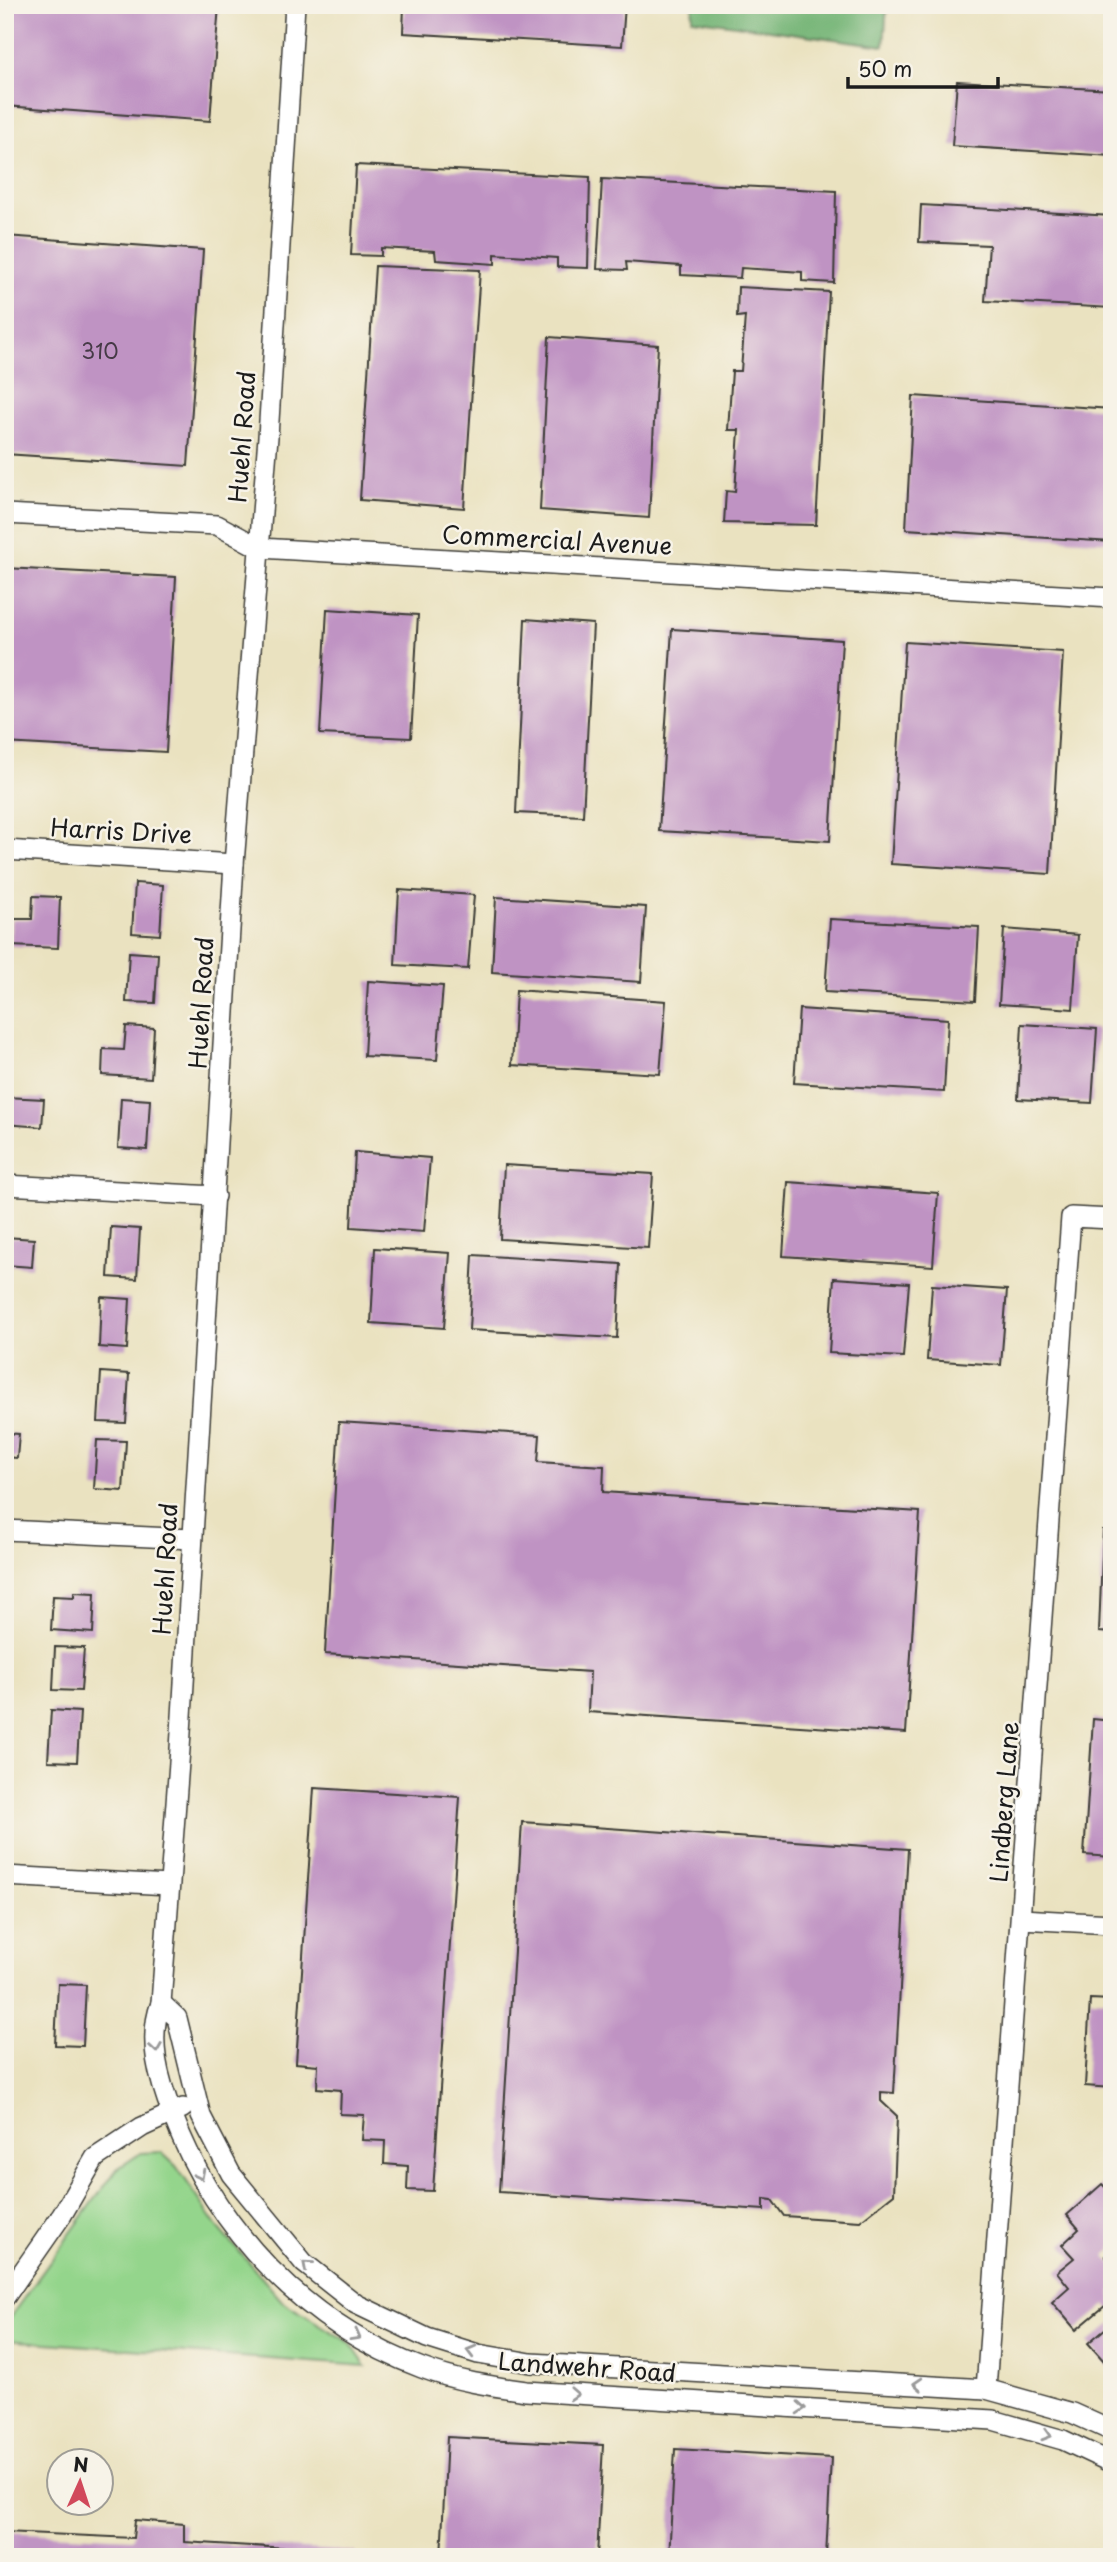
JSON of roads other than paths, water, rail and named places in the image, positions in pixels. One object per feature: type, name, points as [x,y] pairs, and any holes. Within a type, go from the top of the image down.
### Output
[{"type":"street","name":"Huehl Road","points":[[172,2113],[162,2092],[153,2025],[161,2003],[215,1196],[234,864],[260,548],[295,5]]},
{"type":"street","name":"Commercial Avenue","points":[[5,514],[217,525],[260,548],[1112,598]]},
{"type":"street","name":"Harris Drive","points":[[5,850],[234,864]]},
{"type":"street","points":[[5,1185],[215,1196]]},
{"type":"street","name":"Lindberg Lane","points":[[986,2389],[1071,1217],[1112,1219]]},
{"type":"street","points":[[5,1530],[192,1539]]},
{"type":"street","points":[[5,1876],[169,1885]]},
{"type":"street","points":[[1021,1919],[1112,1924]]},
{"type":"street","points":[[5,2297],[62,2215],[95,2158],[142,2127],[196,2101],[177,2018],[161,2003]]},
{"type":"street","name":"Landwehr Road","points":[[196,2101],[231,2174],[303,2263],[356,2304],[427,2339],[478,2354],[531,2363],[986,2389],[1072,2413],[1112,2431]]},
{"type":"street","name":"Landwehr Road","points":[[172,2113],[209,2193],[238,2233],[277,2277],[343,2329],[421,2368],[472,2383],[526,2391],[993,2420],[1063,2440],[1112,2463]]}]
